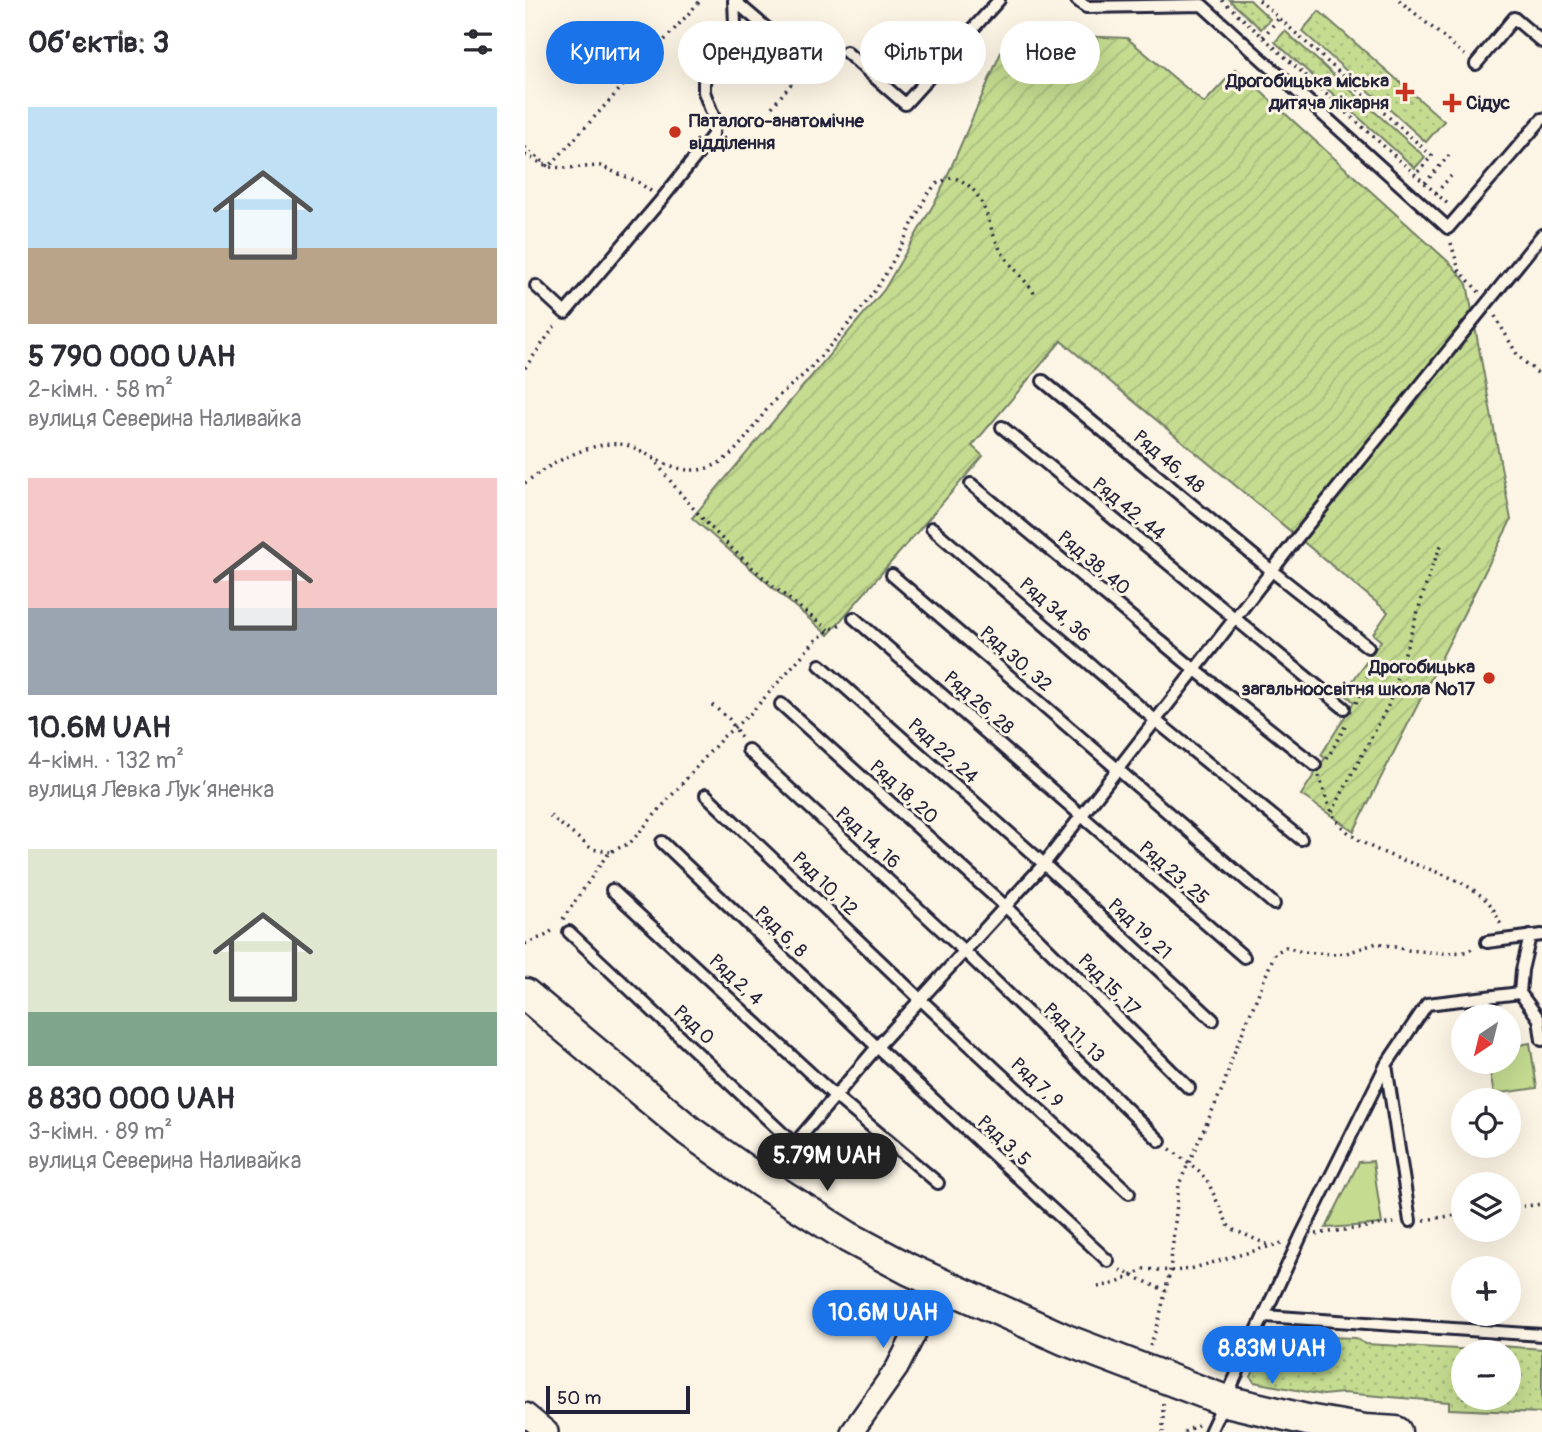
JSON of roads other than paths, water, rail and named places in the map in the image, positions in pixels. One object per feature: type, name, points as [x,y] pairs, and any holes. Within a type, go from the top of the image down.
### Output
[{"type":"street","points":[[525,994],[689,1131],[761,1182],[848,1237],[940,1284],[1142,1369],[1226,1401],[1365,1431],[1396,1432]]},
{"type":"street","points":[[852,1432],[898,1368],[940,1284]]},
{"type":"street","points":[[525,1413],[547,1432]]},
{"type":"lane","points":[[846,52],[905,104],[999,0]]},
{"type":"lane","points":[[1077,0],[1086,7],[1202,5],[1448,228],[1542,119]]},
{"type":"lane","points":[[735,1],[758,21]]},
{"type":"lane","points":[[536,286],[565,313],[713,135],[714,118],[704,92],[704,82],[735,24],[735,1]]},
{"type":"lane","points":[[1476,64],[1514,19],[1542,42]]},
{"type":"lane","points":[[761,1182],[877,1047],[1044,864],[1234,618],[1542,235]]},
{"type":"lane","name":"Ряд 46, 48","points":[[1043,381],[1367,647]]},
{"type":"lane","name":"Ряд 42, 44","points":[[1002,427],[1344,708]]},
{"type":"lane","name":"Ряд 38, 40","points":[[971,484],[1194,669],[1315,765]]},
{"type":"lane","name":"Ряд 34, 36","points":[[932,528],[1155,720],[1301,839]]},
{"type":"lane","name":"Ряд 30, 32","points":[[892,575],[1274,904]]},
{"type":"lane","name":"Ряд 26, 28","points":[[854,618],[1081,815]]},
{"type":"lane","name":"Ряд 22, 24","points":[[820,665],[1044,864]]},
{"type":"lane","name":"Ряд 18, 20","points":[[781,704],[1005,906]]},
{"type":"lane","name":"Ряд 14, 16","points":[[748,750],[964,951]]},
{"type":"lane","name":"Ряд 10, 12","points":[[706,795],[920,999]]},
{"type":"lane","name":"Ряд 23, 25","points":[[1081,815],[1244,957]]},
{"type":"lane","name":"Ряд 6, 8","points":[[662,842],[877,1047]]},
{"type":"lane","name":"Ряд 19, 21","points":[[1044,864],[1213,1020]]},
{"type":"lane","name":"Ряд 2, 4","points":[[612,890],[835,1096],[938,1183]]},
{"type":"lane","name":"Ряд 15, 17","points":[[1005,906],[1189,1088]]},
{"type":"lane","name":"Ряд 0","points":[[569,932],[794,1144]]},
{"type":"lane","points":[[1487,942],[1536,935]]},
{"type":"lane","points":[[1536,935],[1522,970],[1520,993],[1539,1019],[1542,1040]]},
{"type":"lane","name":"Ряд 11, 13","points":[[964,951],[1160,1141]]},
{"type":"lane","points":[[1210,1432],[1301,1236],[1386,1065],[1427,1004],[1520,993]]},
{"type":"lane","name":"Ряд 7, 9","points":[[920,999],[1129,1193]]},
{"type":"lane","name":"Ряд 3, 5","points":[[877,1047],[1108,1261]]},
{"type":"lane","points":[[1386,1065],[1410,1221]]},
{"type":"lane","points":[[1264,1316],[1542,1335]]},
{"type":"place","name":"Дрогобицька міська дитяча лікарня","points":[[1405,92]]},
{"type":"place","name":"Сідус","points":[[1452,103]]},
{"type":"place","name":"Паталого-анатомічне відділення","points":[[675,132]]},
{"type":"place","name":"Дрогобицька загальноосвітня школа №17","points":[[1489,678]]}]
